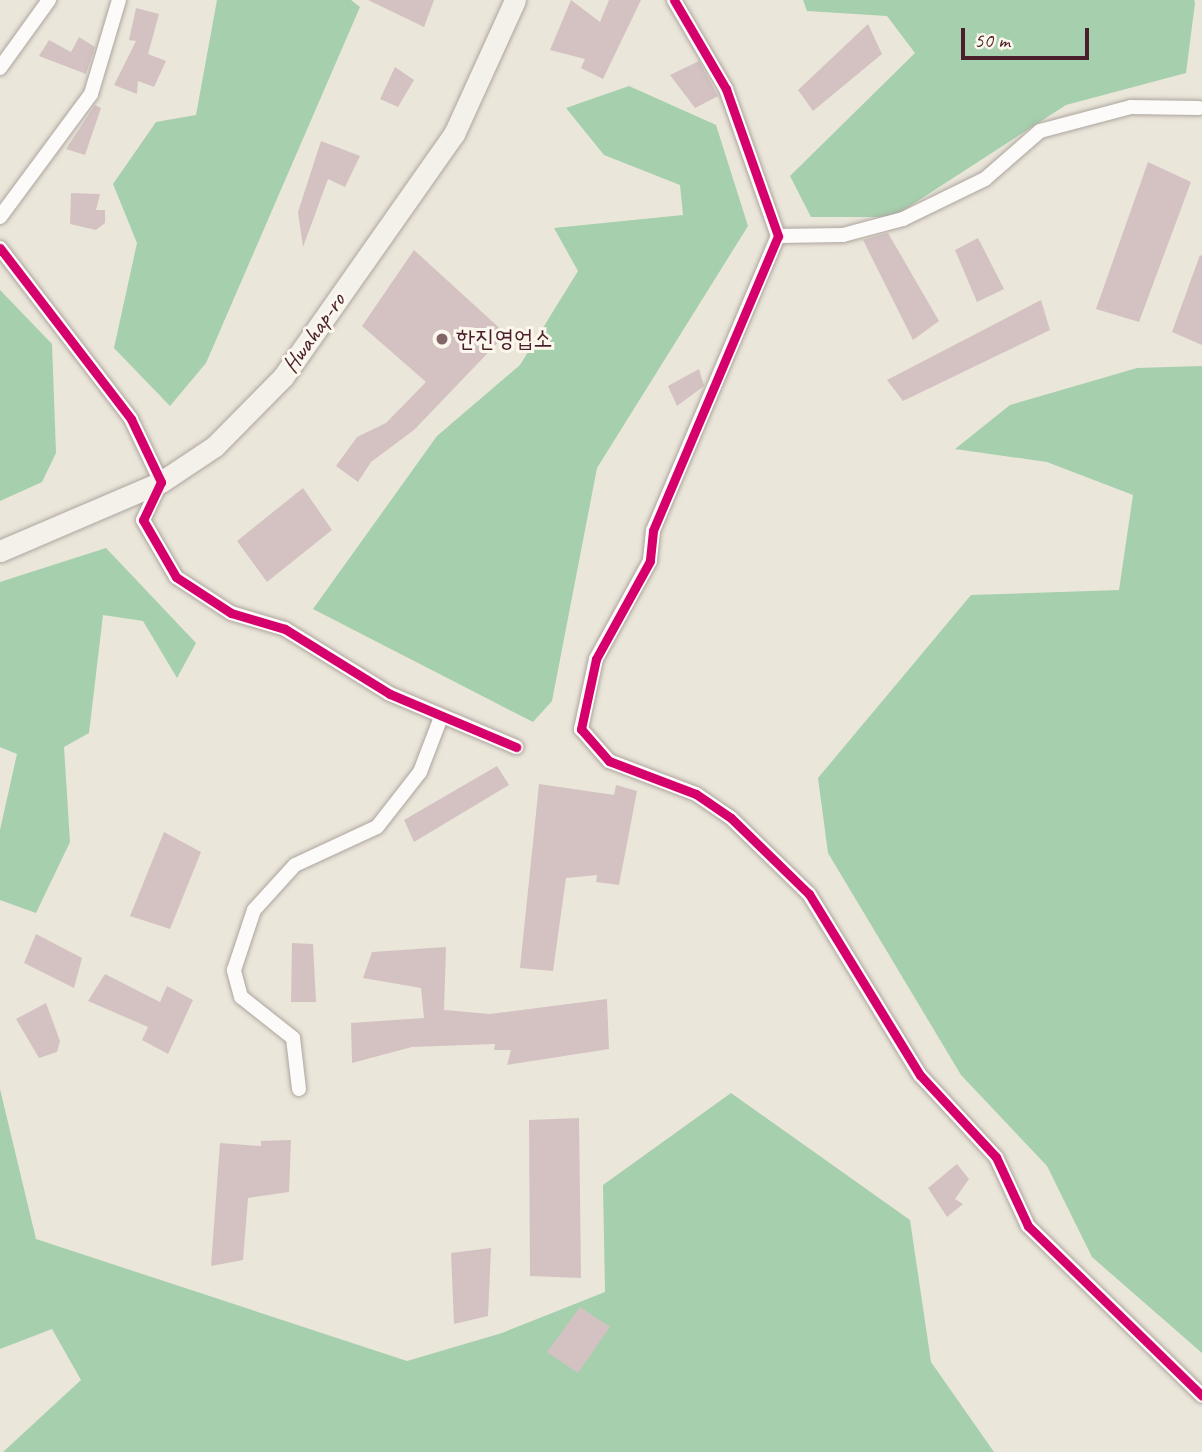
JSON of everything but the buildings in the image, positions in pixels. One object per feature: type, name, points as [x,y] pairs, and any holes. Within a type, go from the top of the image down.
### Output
[{"type":"main road","name":"Hwahap-ro","points":[[0,551],[161,482],[215,446],[283,377],[454,134],[515,0]]},
{"type":"street","points":[[0,68],[50,0]]},
{"type":"street","points":[[0,217],[91,94],[120,0]]},
{"type":"street","points":[[674,0],[726,89],[778,236],[662,507],[650,561],[596,659],[581,729],[609,761],[696,794],[731,818],[809,894],[920,1075],[996,1157],[1028,1226],[1202,1396]]},
{"type":"street","points":[[778,236],[843,235],[904,219],[985,179],[1040,131],[1131,107],[1199,108]]},
{"type":"street","points":[[0,248],[131,419],[161,482],[143,520],[176,577],[231,613],[285,629],[390,694],[516,747]]},
{"type":"street","points":[[299,1089],[293,1038],[241,997],[233,970],[254,910],[295,865],[377,827],[420,772],[441,717]]},
{"type":"green space","points":[[217,0],[351,0],[360,7],[206,363],[170,406],[114,348],[137,243],[113,184],[156,122],[196,115]]},
{"type":"green space","points":[[803,0],[1194,0],[1195,3],[1186,73],[1066,105],[893,217],[811,217],[790,176],[915,53],[887,16],[807,11]]},
{"type":"green space","points":[[629,86],[716,125],[748,226],[597,468],[552,701],[533,722],[313,609],[437,436],[520,365],[578,271],[554,228],[683,215],[680,185],[604,155],[566,108]]},
{"type":"green space","points":[[0,290],[52,344],[56,453],[42,482],[0,501]]},
{"type":"green space","points":[[1202,366],[1202,1353],[1092,1257],[1047,1166],[961,1075],[828,853],[818,778],[971,595],[1119,590],[1133,495],[1047,462],[955,449],[1010,405],[1137,368]]},
{"type":"green space","points":[[106,548],[196,643],[177,678],[143,621],[103,615],[89,733],[64,747],[70,842],[36,913],[0,900],[0,830],[17,754],[0,747],[0,582]]},
{"type":"green space","points":[[0,1089],[36,1239],[407,1361],[502,1333],[605,1292],[603,1185],[731,1093],[910,1220],[931,1362],[994,1452],[3,1452],[81,1380],[52,1329],[0,1349]]},
{"type":"cycle path","points":[[674,0],[726,89],[778,236],[653,531],[650,561],[596,659],[581,729],[609,761],[696,794],[731,818],[809,894],[920,1075],[996,1157],[1028,1226],[1202,1396]]},
{"type":"cycle path","points":[[0,248],[131,419],[161,482],[143,520],[176,577],[231,613],[285,629],[390,694],[516,747]]},
{"type":"place","name":"한진영업소","points":[[442,339]]}]
